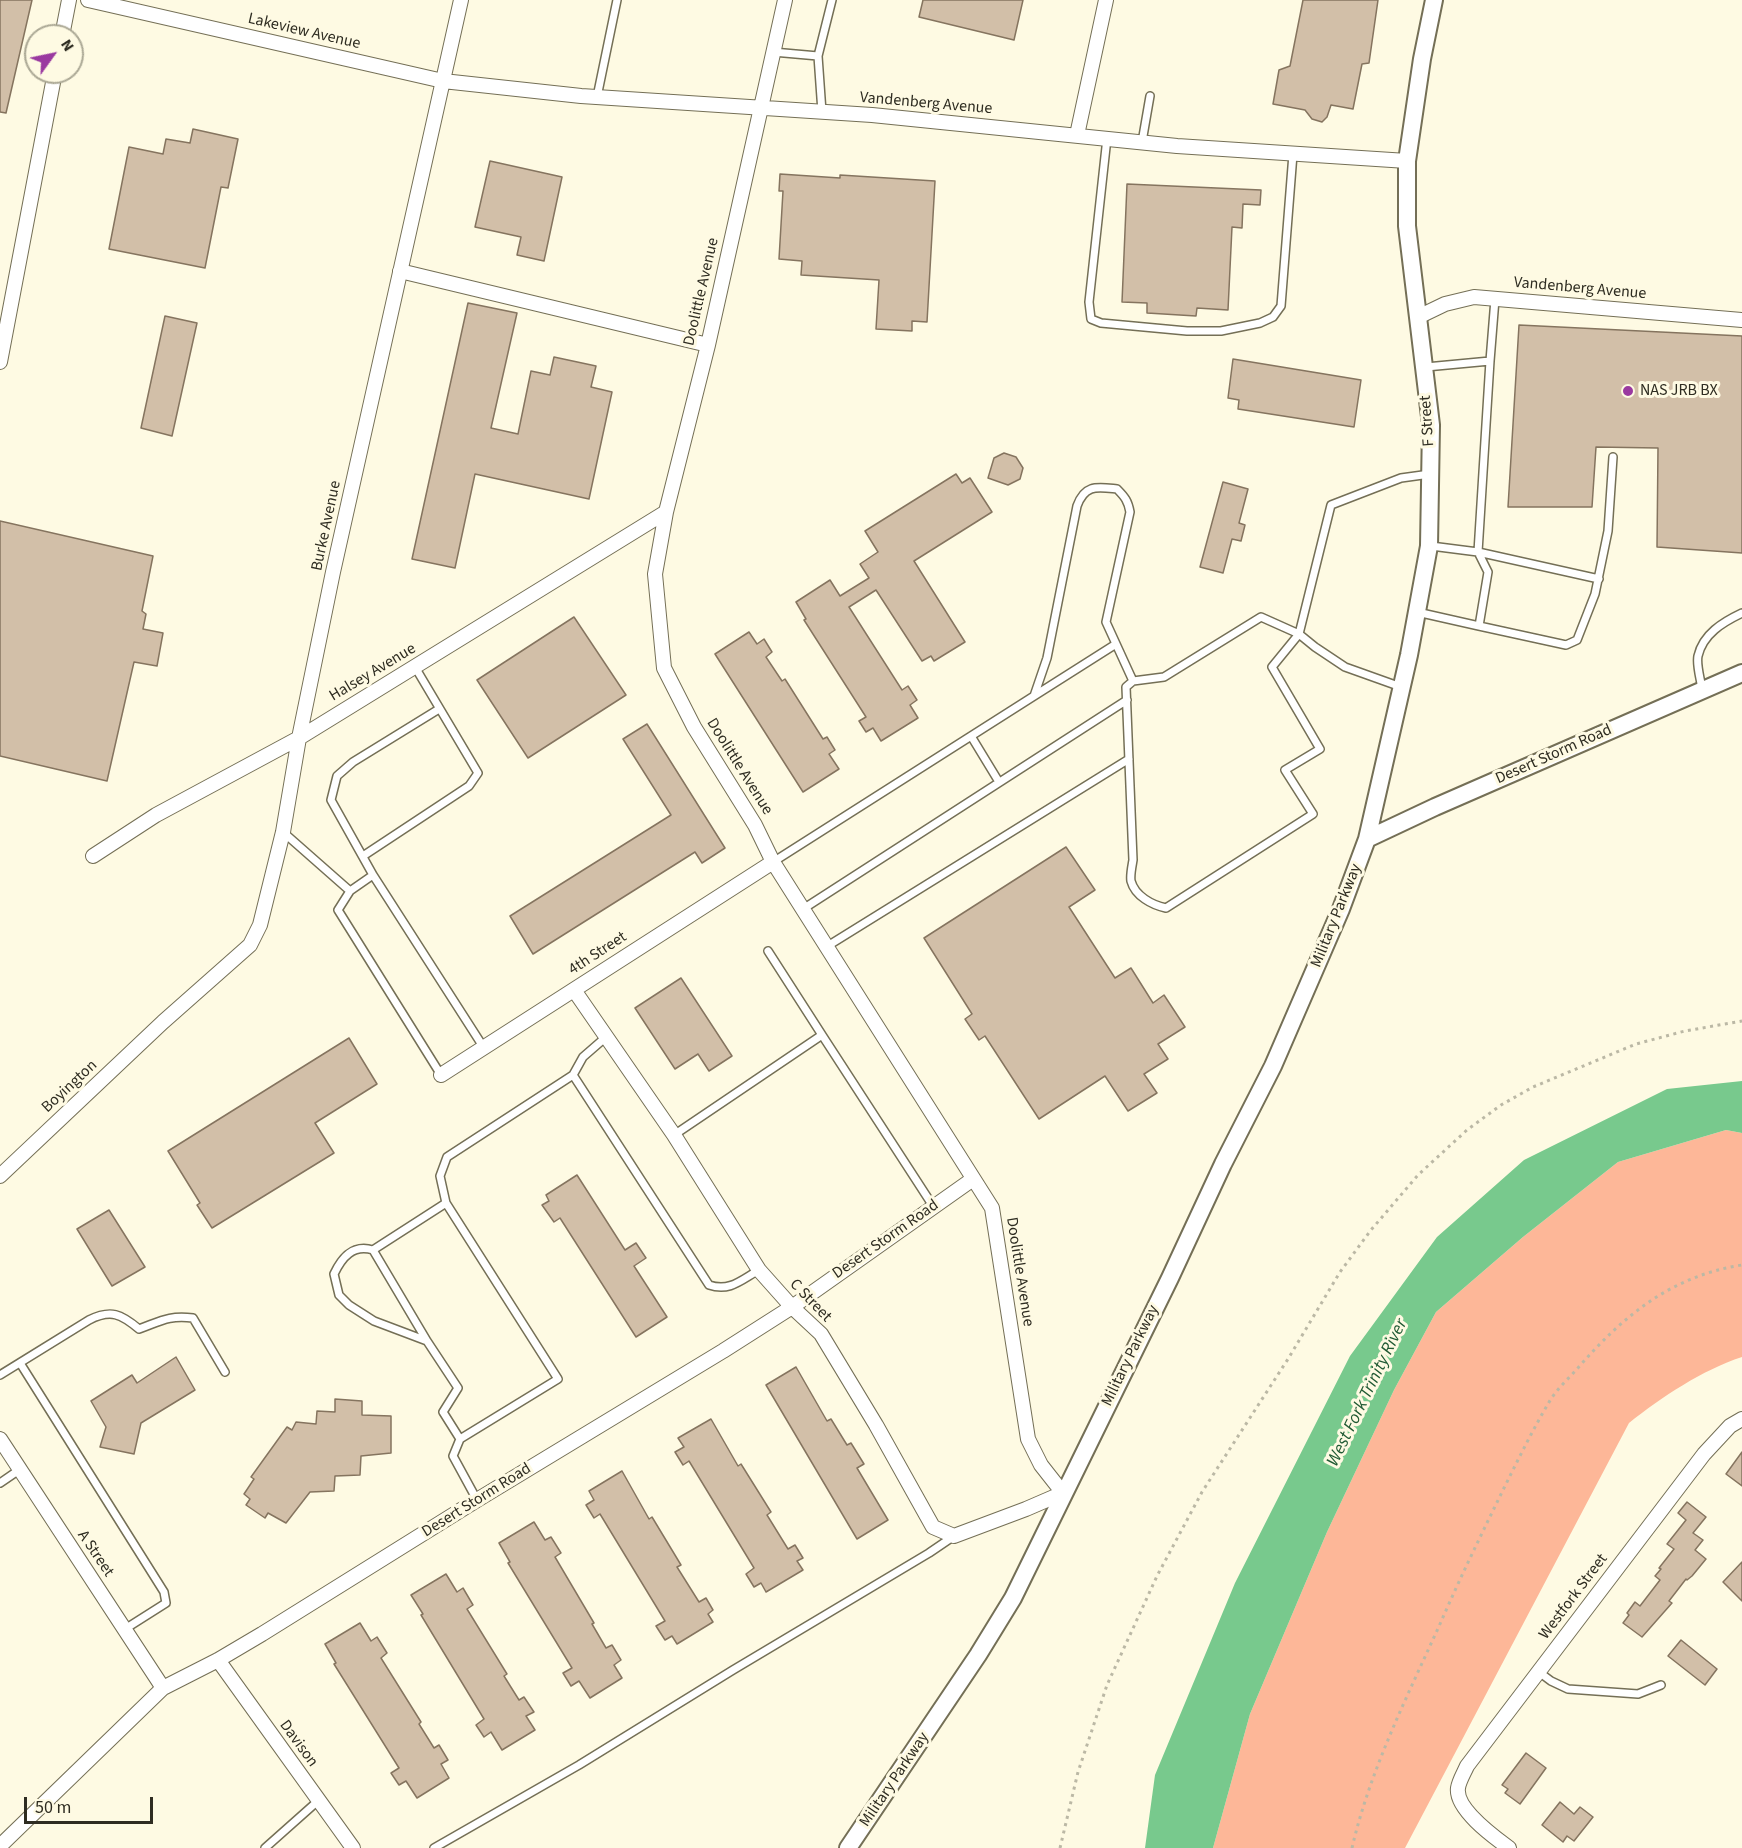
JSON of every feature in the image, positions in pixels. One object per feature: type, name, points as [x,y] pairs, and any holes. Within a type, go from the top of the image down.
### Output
[{"type":"street","points":[[64,24],[69,0]]},
{"type":"street","name":"Lakeview Avenue","points":[[88,0],[443,81]]},
{"type":"street","name":"Burke Avenue","points":[[163,1022],[250,945],[260,925],[283,832],[299,738],[333,572],[461,0]]},
{"type":"street","name":"Doolittle Avenue","points":[[784,0],[708,345],[666,512],[656,574],[664,668],[694,727],[755,825],[773,862],[992,1208],[1028,1439],[1041,1465],[1063,1493]]},
{"type":"street","points":[[1077,135],[1106,0]]},
{"type":"street","name":"F Street","points":[[1367,839],[1402,687],[1430,546],[1431,425],[1407,226],[1407,161],[1422,59],[1434,0]]},
{"type":"street","name":"Vandenberg Avenue","points":[[443,81],[597,97],[872,115],[1142,142],[1407,161]]},
{"type":"street","points":[[0,362],[53,84]]},
{"type":"street","points":[[400,271],[708,345]]},
{"type":"street","name":"Vandenberg Avenue","points":[[1418,317],[1444,304],[1474,297],[1742,320]]},
{"type":"street","name":"Halsey Avenue","points":[[93,856],[156,815],[299,738],[416,668],[666,512]]},
{"type":"street","name":"Desert Storm Road","points":[[1367,839],[1434,807],[1742,673]]},
{"type":"street","name":"Military Parkway","points":[[848,1848],[978,1655],[1013,1598],[1170,1278],[1223,1164],[1273,1066],[1341,909],[1367,839]]},
{"type":"street","name":"4th Street","points":[[441,1075],[773,862]]},
{"type":"street","name":"C Street","points":[[574,990],[674,1135],[759,1269],[792,1307],[821,1334],[876,1425],[933,1527],[954,1536]]},
{"type":"street","name":"Boyington","points":[[0,1176],[163,1022]]},
{"type":"street","name":"Desert Storm Road","points":[[0,1846],[163,1688],[218,1660],[713,1358],[792,1307],[973,1179]]},
{"type":"street","name":"Westfork Street","points":[[1509,1848],[1475,1820],[1461,1801],[1458,1789],[1467,1766],[1704,1454],[1725,1430],[1742,1419]]},
{"type":"street","name":"A Street","points":[[0,1439],[163,1688]]},
{"type":"street","points":[[954,1536],[1063,1493]]},
{"type":"street","name":"Davison","points":[[218,1660],[353,1848]]},
{"type":"lane","points":[[597,97],[617,0]]},
{"type":"lane","points":[[822,112],[818,56],[832,0]]},
{"type":"lane","points":[[772,52],[818,56]]},
{"type":"lane","points":[[1142,142],[1149,96]]},
{"type":"lane","points":[[1107,138],[1089,302],[1091,319],[1101,323],[1124,326],[1221,331],[1260,323],[1274,317],[1281,306],[1293,154]]},
{"type":"lane","points":[[1479,626],[1488,572],[1478,552],[1495,299]]},
{"type":"lane","points":[[1423,368],[1490,361]]},
{"type":"lane","points":[[1417,612],[1566,645],[1577,640],[1596,594],[1599,579],[1608,531],[1613,457]]},
{"type":"lane","points":[[1402,687],[1345,667],[1299,634],[1261,617],[1164,677],[1133,681],[1126,687],[1131,880],[1138,893],[1155,906],[1166,908],[1313,814],[1285,770],[1320,749],[1272,667],[1299,634],[1331,505],[1401,478],[1430,474]]},
{"type":"lane","points":[[1034,696],[1047,658],[1077,506],[1082,494],[1091,488],[1117,489],[1127,498],[1130,512],[1106,622],[1133,681]]},
{"type":"lane","points":[[1430,546],[1478,552],[1599,579]]},
{"type":"lane","points":[[1702,690],[1698,657],[1709,635],[1729,620],[1742,614]]},
{"type":"lane","points":[[773,862],[1116,644]]},
{"type":"lane","points":[[363,856],[469,786],[478,773],[416,668]]},
{"type":"lane","points":[[803,909],[1127,700]]},
{"type":"lane","points":[[439,709],[353,762],[337,776],[331,800],[373,875],[484,1048]]},
{"type":"lane","points":[[971,736],[999,782]]},
{"type":"lane","points":[[826,947],[1129,759]]},
{"type":"lane","points":[[283,832],[350,891]]},
{"type":"lane","points":[[373,875],[350,891],[338,910],[441,1075]]},
{"type":"lane","points":[[768,951],[933,1206]]},
{"type":"lane","points":[[674,1135],[822,1035]]},
{"type":"lane","points":[[477,1500],[453,1456],[460,1439],[558,1379],[447,1203],[440,1176],[447,1157],[573,1075],[583,1057],[606,1037]]},
{"type":"lane","points":[[573,1075],[709,1286],[719,1289],[729,1287],[759,1269]]},
{"type":"lane","points":[[427,1341],[374,1321],[349,1305],[339,1295],[334,1274],[345,1256],[354,1250],[364,1248],[373,1250],[447,1203]]},
{"type":"lane","points":[[373,1250],[458,1388],[443,1413],[460,1439]]},
{"type":"lane","points":[[0,1375],[102,1314],[113,1314],[128,1320],[139,1329],[177,1316],[194,1318],[225,1372]]},
{"type":"lane","points":[[20,1363],[165,1592],[166,1603],[125,1629]]},
{"type":"lane","points":[[0,1483],[20,1470]]},
{"type":"lane","points":[[435,1848],[579,1765],[920,1559],[954,1536]]},
{"type":"lane","points":[[1538,1672],[1568,1689],[1638,1694],[1661,1684]]},
{"type":"lane","points":[[265,1848],[319,1800]]},
{"type":"path","points":[[1060,1848],[1078,1772],[1107,1685],[1157,1576],[1202,1492],[1288,1359],[1340,1272],[1371,1230],[1418,1175],[1467,1131],[1501,1105],[1579,1066],[1636,1044],[1685,1031],[1742,1021]]},
{"type":"path","points":[[1352,1848],[1359,1817],[1388,1738],[1468,1561],[1549,1402],[1622,1320],[1638,1308],[1679,1284],[1720,1269],[1742,1265]]},
{"type":"shaded area","points":[[1726,1130],[1742,1133],[1742,1357],[1712,1369],[1683,1385],[1629,1423],[1405,1848],[1213,1848],[1250,1714],[1327,1532],[1394,1390],[1436,1312],[1523,1237],[1618,1162]]},
{"type":"water","name":"West Fork Trinity River","points":[[1742,1081],[1742,1133],[1726,1130],[1618,1162],[1523,1237],[1436,1312],[1394,1390],[1327,1532],[1250,1714],[1213,1848],[1145,1848],[1155,1775],[1235,1583],[1350,1356],[1437,1237],[1524,1160],[1667,1089]]},
{"type":"building","points":[[0,0],[32,0],[26,24],[24,24],[24,35],[6,113],[0,112]]},
{"type":"building","points":[[923,0],[1023,0],[1014,40],[919,17]]},
{"type":"building","points":[[1303,0],[1378,0],[1369,63],[1362,64],[1353,109],[1331,105],[1327,117],[1322,122],[1312,119],[1305,110],[1273,104],[1279,70],[1290,66]]},
{"type":"building","points":[[193,129],[238,139],[228,188],[221,187],[205,268],[109,249],[129,147],[163,154],[166,139],[190,143]]},
{"type":"building","points":[[490,161],[562,177],[544,261],[517,255],[521,237],[475,227]]},
{"type":"building","points":[[780,174],[935,181],[927,322],[912,321],[912,331],[876,329],[879,280],[801,275],[802,261],[779,259],[783,191],[779,191]]},
{"type":"building","points":[[1127,184],[1261,190],[1260,205],[1243,204],[1242,228],[1232,227],[1228,310],[1197,308],[1196,316],[1147,313],[1147,303],[1122,302]]},
{"type":"building","points":[[468,303],[517,313],[491,428],[518,434],[531,371],[550,375],[554,357],[596,366],[591,387],[612,392],[589,499],[475,474],[455,568],[412,559]]},
{"type":"building","points":[[165,316],[197,323],[172,436],[141,428]]},
{"type":"building","name":"NAS JRB BX","points":[[1519,325],[1742,336],[1742,553],[1657,547],[1658,448],[1596,447],[1592,507],[1508,507]]},
{"type":"building","points":[[1233,359],[1361,380],[1354,427],[1238,409],[1239,400],[1228,398]]},
{"type":"building","points":[[1004,453],[1016,457],[1023,468],[1020,479],[1008,485],[988,478],[994,458]]},
{"type":"building","points":[[956,474],[962,483],[970,478],[992,512],[914,561],[965,642],[934,661],[931,656],[922,661],[876,590],[849,607],[902,690],[908,686],[917,700],[910,705],[918,718],[881,741],[873,728],[866,732],[859,721],[866,717],[804,620],[806,619],[796,602],[830,580],[840,596],[869,578],[860,564],[878,552],[865,531]]},
{"type":"building","points":[[1223,482],[1248,489],[1239,523],[1245,525],[1241,541],[1232,539],[1223,573],[1200,567]]},
{"type":"building","points":[[0,521],[153,556],[142,611],[146,614],[143,629],[163,633],[157,666],[134,662],[107,781],[0,756]]},
{"type":"building","points":[[574,617],[626,695],[528,758],[477,680]]},
{"type":"building","points":[[749,632],[757,644],[764,639],[772,652],[766,657],[782,681],[785,679],[823,739],[827,737],[835,750],[829,754],[839,769],[803,792],[715,654]]},
{"type":"building","points":[[647,724],[725,848],[702,863],[695,852],[533,954],[510,916],[671,815],[623,739]]},
{"type":"building","points":[[1066,847],[1095,890],[1069,907],[1115,978],[1131,968],[1153,1003],[1164,995],[1185,1027],[1158,1044],[1168,1059],[1144,1074],[1157,1093],[1128,1111],[1105,1076],[1039,1119],[985,1036],[979,1040],[965,1019],[972,1014],[924,938]]},
{"type":"building","points":[[681,978],[732,1056],[709,1071],[698,1054],[675,1069],[635,1008]]},
{"type":"building","points":[[349,1038],[377,1084],[315,1123],[334,1153],[212,1228],[197,1205],[200,1203],[168,1151]]},
{"type":"building","points":[[577,1175],[625,1250],[636,1243],[646,1258],[634,1266],[667,1317],[636,1337],[560,1218],[554,1222],[542,1205],[549,1201],[546,1195]]},
{"type":"building","points":[[109,1210],[145,1267],[112,1286],[77,1229]]},
{"type":"building","points":[[176,1357],[195,1390],[141,1423],[134,1454],[100,1447],[106,1427],[91,1401],[132,1375],[137,1383]]},
{"type":"building","points":[[796,1367],[827,1421],[831,1419],[847,1445],[851,1443],[864,1464],[857,1468],[888,1520],[857,1539],[766,1385]]},
{"type":"building","points":[[335,1399],[362,1401],[362,1415],[391,1416],[391,1453],[361,1456],[360,1475],[335,1476],[334,1491],[310,1492],[286,1523],[268,1513],[265,1518],[246,1505],[250,1499],[244,1494],[254,1479],[251,1477],[287,1427],[292,1430],[296,1422],[316,1424],[317,1411],[335,1412]]},
{"type":"building","points":[[711,1419],[738,1466],[741,1464],[771,1512],[767,1515],[788,1549],[795,1545],[803,1558],[797,1561],[803,1570],[766,1592],[761,1583],[754,1587],[746,1574],[754,1568],[689,1461],[683,1465],[675,1452],[684,1447],[678,1438]]},
{"type":"building","points":[[1742,1452],[1742,1486],[1726,1474]]},
{"type":"building","points":[[622,1471],[649,1519],[652,1517],[681,1565],[677,1567],[699,1602],[706,1598],[713,1610],[708,1614],[713,1622],[677,1644],[672,1636],[665,1640],[656,1626],[665,1621],[600,1514],[594,1518],[586,1505],[594,1500],[589,1491]]},
{"type":"building","points":[[1687,1502],[1706,1517],[1693,1533],[1703,1540],[1695,1550],[1706,1559],[1692,1576],[1686,1579],[1669,1601],[1672,1603],[1642,1637],[1623,1623],[1635,1602],[1640,1606],[1660,1580],[1655,1576],[1674,1549],[1667,1544],[1686,1520],[1678,1513]]},
{"type":"building","points":[[534,1522],[545,1540],[551,1537],[561,1553],[555,1557],[594,1623],[592,1624],[606,1648],[612,1645],[621,1660],[614,1665],[622,1678],[590,1698],[579,1681],[571,1686],[563,1673],[572,1668],[508,1563],[510,1562],[499,1543]]},
{"type":"building","points":[[1742,1562],[1742,1601],[1723,1582]]},
{"type":"building","points":[[446,1574],[457,1592],[463,1588],[473,1605],[467,1609],[507,1674],[504,1676],[519,1700],[524,1697],[534,1712],[526,1716],[535,1730],[502,1750],[491,1732],[484,1737],[476,1725],[484,1719],[411,1595]]},
{"type":"building","points":[[360,1623],[371,1641],[377,1637],[387,1653],[381,1658],[421,1722],[419,1724],[434,1748],[439,1745],[448,1760],[441,1764],[449,1778],[417,1798],[406,1781],[399,1785],[391,1773],[399,1768],[334,1664],[336,1663],[325,1644]]},
{"type":"building","points":[[1681,1640],[1717,1669],[1705,1685],[1668,1656]]},
{"type":"building","points":[[1526,1753],[1546,1768],[1520,1804],[1505,1793],[1508,1789],[1502,1785]]},
{"type":"building","points":[[1560,1802],[1574,1814],[1580,1807],[1593,1817],[1574,1841],[1567,1836],[1563,1842],[1542,1825]]},
{"type":"place","name":"NAS JRB BX","points":[[1628,391]]}]
